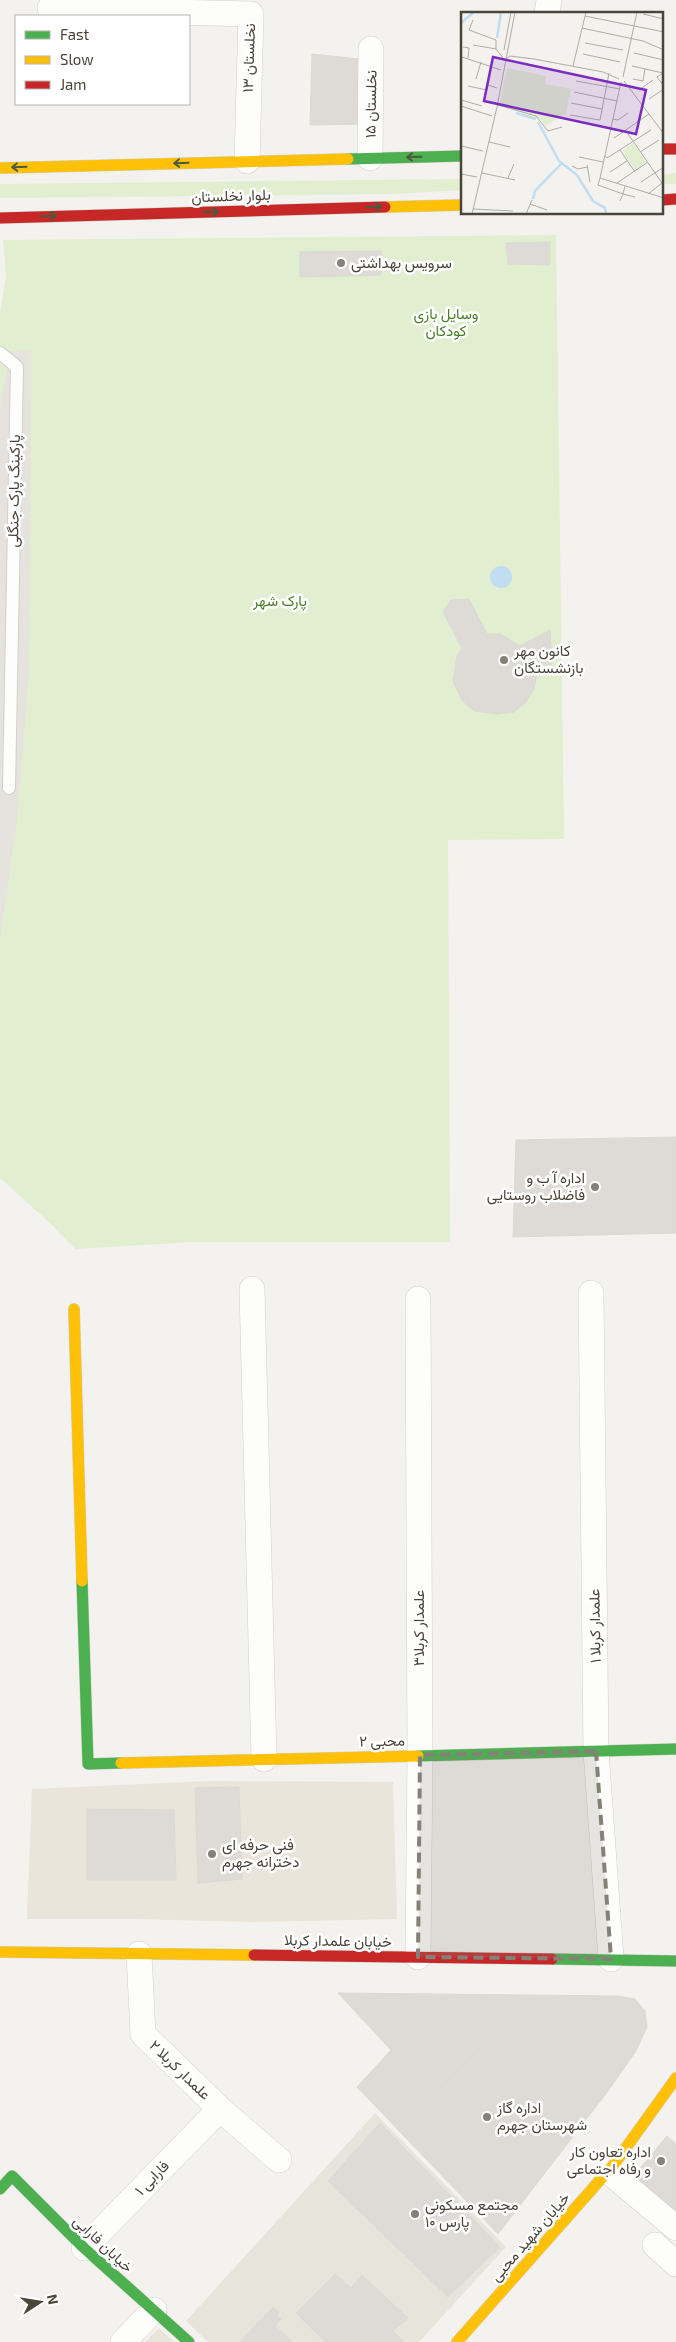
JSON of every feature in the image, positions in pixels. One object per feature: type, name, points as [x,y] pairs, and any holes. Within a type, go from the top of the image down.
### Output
[{"type":"street","points":[[50,8],[173,6]]},
{"type":"street","name":"نخلستان ۱۳","points":[[173,6],[251,14],[246,161]]},
{"type":"street","name":"نخلستان ۱۵","points":[[370,158],[371,49]]},
{"type":"street","points":[[0,168],[461,156]]},
{"type":"street","name":"بلوار نخلستان","points":[[0,218],[461,205]]},
{"type":"street","points":[[252,1289],[264,1759]]},
{"type":"street","name":"علمدار کربلا ۱","points":[[592,1293],[596,1751],[611,1959]]},
{"type":"street","name":"علمدار کربلا۳","points":[[418,1299],[420,1755],[418,1957]]},
{"type":"street","name":"محبی ۲","points":[[74,1309],[88,1764],[676,1749]]},
{"type":"street","name":"خیابان علمدار کربلا","points":[[0,1952],[676,1961]]},
{"type":"street","name":"علمدار کربلا ۲","points":[[139,1954],[143,2034],[220,2109],[279,2160]]},
{"type":"street","name":"خیابان شهید محبی","points":[[462,2340],[608,2171],[676,2078]]},
{"type":"street","name":"فارابی ۱","points":[[84,2248],[220,2109]]},
{"type":"street","points":[[608,2171],[676,2228]]},
{"type":"street","name":"خیابان فارابی","points":[[4,2177],[189,2342]]},
{"type":"street","points":[[655,2245],[676,2264]]},
{"type":"street","points":[[123,2342],[154,2310]]},
{"type":"lane","name":"پارکینگ پارک جنگلی","points":[[0,353],[17,367],[9,788]]},
{"type":"highlighted area","points":[[596,1751],[611,1959],[418,1957],[420,1755]]},
{"type":"shaded area","points":[[31,349],[29,674],[17,820],[0,939],[0,407],[10,352]]},
{"type":"shaded area","name":"فنی حرفه ای دخترانه جهرم","points":[[209,1781],[393,1782],[397,1919],[252,1922],[27,1919],[32,1789]]},
{"type":"shaded area","name":"مجتمع مسکونی پارس ۱۰","points":[[375,2113],[506,2247],[419,2342],[208,2342],[186,2321]]},
{"type":"shaded area","points":[[159,2328],[174,2342],[145,2342]]},
{"type":"green space","points":[[676,173],[676,184],[664,184],[664,175]]},
{"type":"green space","points":[[461,179],[461,190],[391,194],[0,198],[0,184]]},
{"type":"green space","name":"پارک شهر","points":[[556,235],[564,839],[448,840],[450,1242],[193,1242],[75,1249],[51,1224],[0,1178],[0,315],[6,275],[3,240]]},
{"type":"water","points":[[501,566],[509,569],[512,577],[509,585],[501,588],[493,585],[490,577],[493,569]]},
{"type":"building","points":[[312,54],[359,59],[360,124],[310,125]]},
{"type":"building","points":[[550,242],[550,265],[508,264],[506,243]]},
{"type":"building","name":"سرویس بهداشتی","points":[[381,251],[381,275],[300,277],[300,252]]},
{"type":"building","name":"کانون مهر بازنشستگان","points":[[469,599],[487,634],[501,634],[520,646],[550,630],[552,664],[536,666],[538,670],[534,689],[525,703],[514,712],[497,714],[474,711],[462,700],[453,681],[457,656],[462,648],[443,612],[451,600]]},
{"type":"building","name":"اداره آ ب و فاضلاب روستایی","points":[[676,1137],[676,1233],[513,1237],[516,1140]]},
{"type":"building","points":[[239,1787],[242,1879],[198,1883],[195,1788]]},
{"type":"building","points":[[87,1809],[174,1810],[176,1880],[87,1880]]},
{"type":"building","name":"اداره گاز شهرستان جهرم","points":[[338,1993],[617,1996],[635,1999],[645,2011],[647,2027],[636,2051],[608,2091],[498,2234],[357,2087],[391,2050]]},
{"type":"building","name":"اداره گاز شهرستان جهرم","points":[[489,2038],[511,2058],[499,2071],[561,2130],[528,2166],[466,2108],[457,2119],[434,2095]]},
{"type":"building","name":"مجتمع مسکونی پارس ۱۰","points":[[380,2123],[500,2247],[448,2297],[328,2181]]},
{"type":"building","name":"اداره تعاون کار و رفاه اجتماعی","points":[[667,2136],[676,2144],[676,2219],[632,2178]]},
{"type":"building","points":[[335,2274],[351,2288],[362,2275],[408,2318],[393,2331],[404,2342],[325,2342],[296,2313]]},
{"type":"building","points":[[273,2307],[279,2312],[277,2316],[281,2319],[275,2326],[292,2342],[240,2342]]},
{"type":"traffic: fast","points":[[348,159],[461,156]]},
{"type":"traffic: fast","points":[[82,1581],[88,1764],[121,1763]]},
{"type":"traffic: fast","points":[[418,1756],[676,1749]]},
{"type":"traffic: fast","points":[[552,1959],[676,1961]]},
{"type":"traffic: fast","points":[[0,2189],[12,2176],[84,2248],[189,2342]]},
{"type":"traffic: slow","points":[[0,168],[348,159]]},
{"type":"traffic: slow","points":[[385,207],[461,205]]},
{"type":"traffic: slow","points":[[74,1309],[82,1581]]},
{"type":"traffic: slow","points":[[121,1763],[418,1756]]},
{"type":"traffic: slow","points":[[0,1952],[254,1955]]},
{"type":"traffic: slow","points":[[457,2342],[615,2163],[676,2078]]},
{"type":"traffic: jam","points":[[664,149],[676,149]]},
{"type":"traffic: jam","points":[[664,200],[676,199]]},
{"type":"traffic: jam","points":[[0,218],[385,207]]},
{"type":"traffic: jam","points":[[254,1955],[552,1959]]},
{"type":"place","name":"سرویس بهداشتی","points":[[341,263]]},
{"type":"place","name":"کانون مهر بازنشستگان","points":[[504,660]]},
{"type":"place","name":"اداره آ ب و فاضلاب روستایی","points":[[595,1187]]},
{"type":"place","name":"فنی حرفه ای دخترانه جهرم","points":[[212,1854]]},
{"type":"place","name":"اداره گاز شهرستان جهرم","points":[[487,2117]]},
{"type":"place","name":"اداره تعاون کار و رفاه اجتماعی","points":[[661,2161]]},
{"type":"place","name":"مجتمع مسکونی پارس ۱۰","points":[[415,2214]]},
{"type":"park label","name":"وسایل بازی کودکان","points":[[446,322]]}]
